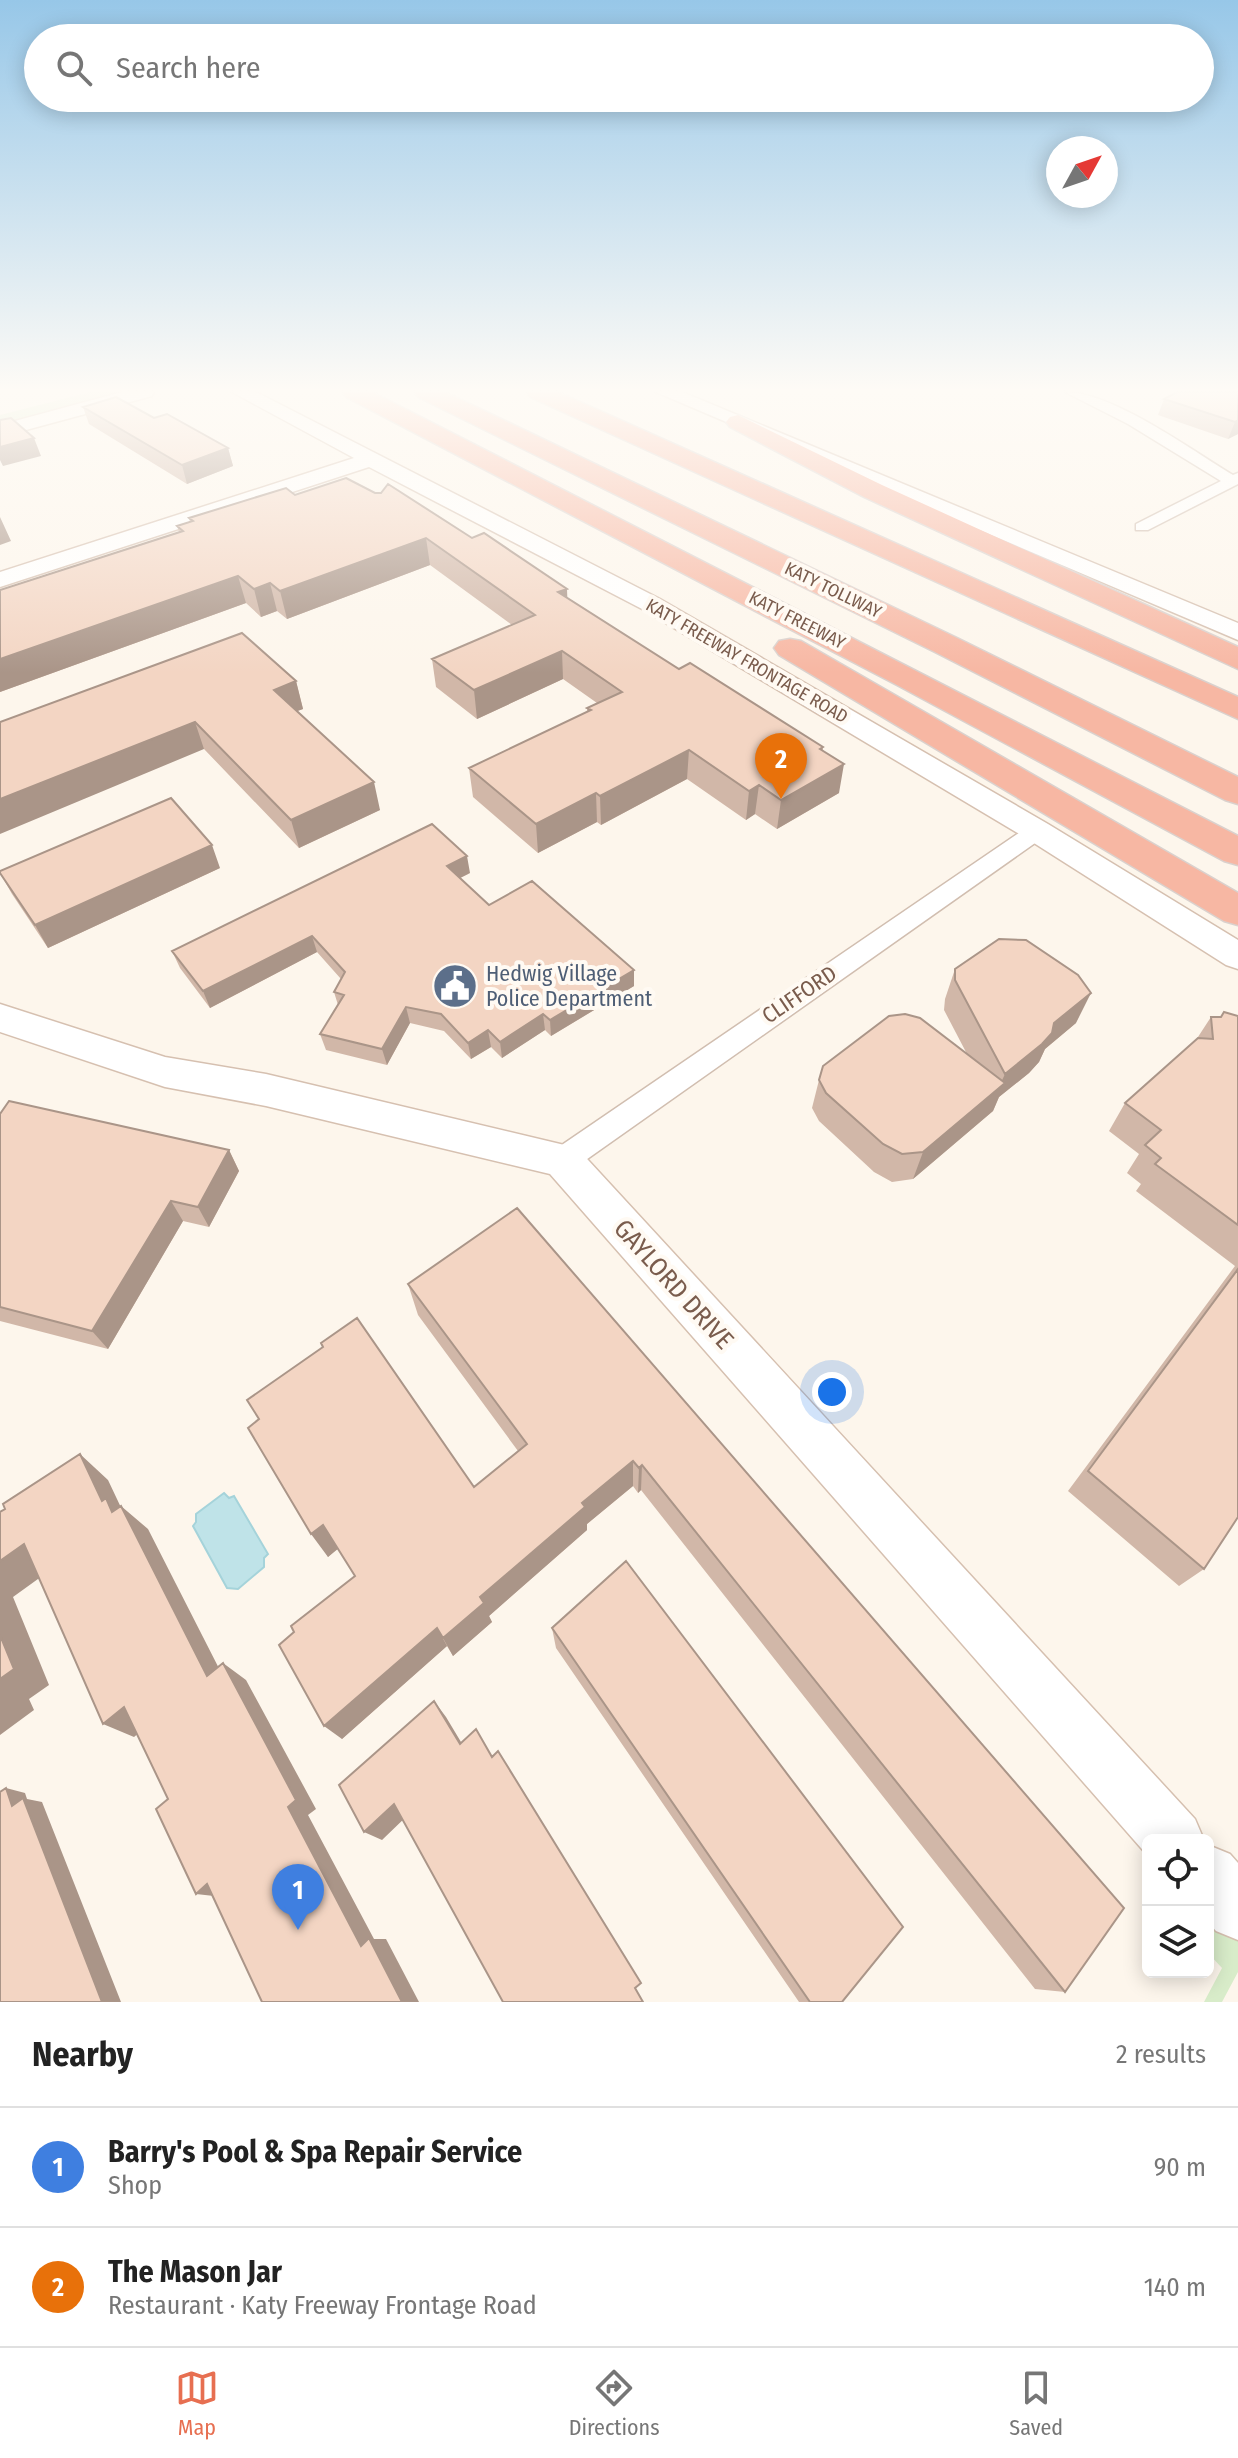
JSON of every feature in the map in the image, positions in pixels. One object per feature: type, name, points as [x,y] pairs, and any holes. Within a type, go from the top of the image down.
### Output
[{"type":"highway","points":[[533,485],[742,619],[1238,911]]},
{"type":"highway","name":"KATY FREEWAY","points":[[534,485],[1238,852]]},
{"type":"highway","name":"KATY TOLLWAY","points":[[618,485],[1238,792]]},
{"type":"highway","name":"KATY TOLLWAY","points":[[659,485],[1238,762]]},
{"type":"highway","points":[[744,485],[1238,709]]},
{"type":"highway","points":[[862,485],[1238,659]]},
{"type":"main road","points":[[0,580],[291,485]]},
{"type":"main road","name":"KATY FREEWAY FRONTAGE ROAD","points":[[423,485],[651,604],[1037,831],[1238,956]]},
{"type":"main road","points":[[889,485],[1238,632]]},
{"type":"main road","points":[[0,1018],[165,1072],[266,1090],[563,1160]]},
{"type":"main road","name":"GAYLORD DRIVE","points":[[563,1160],[1169,1834]]},
{"type":"main road","points":[[1214,1883],[1238,1909]]},
{"type":"street","points":[[1142,527],[1223,485]]},
{"type":"street","name":"CLIFFORD","points":[[563,1160],[1037,831]]},
{"type":"green space","points":[[1214,1906],[1238,1932],[1238,1972],[1222,2002],[1204,2002],[1222,1968],[1214,1959]]},
{"type":"water","points":[[224,1493],[229,1498],[234,1496],[268,1554],[264,1558],[264,1567],[238,1589],[227,1588],[193,1526],[196,1514]]},
{"type":"building","points":[[324,485],[360,485],[381,493],[390,485],[472,538],[484,533],[567,589],[558,592],[679,669],[690,663],[823,747],[820,749],[844,764],[781,800],[759,785],[749,791],[689,750],[600,796],[596,793],[536,824],[469,768],[622,692],[562,651],[474,690],[432,659],[535,615],[426,538],[280,591],[270,583],[254,589],[238,576],[0,659],[0,590],[183,531],[177,526],[193,521],[189,518],[286,488],[295,495]]},
{"type":"building","points":[[242,633],[296,681],[274,690],[374,782],[291,820],[195,722],[0,799],[0,722]]},
{"type":"building","points":[[171,798],[212,845],[35,925],[0,873],[0,871]]},
{"type":"building","points":[[432,824],[467,856],[447,866],[489,905],[532,881],[634,970],[550,1020],[543,1014],[500,1042],[488,1030],[468,1043],[441,1014],[406,1007],[382,1049],[320,1034],[344,995],[334,992],[345,972],[312,936],[203,991],[172,951]]},
{"type":"building","points":[[999,939],[1026,940],[1078,975],[1091,993],[1054,1023],[1052,1033],[1042,1044],[1005,1074],[955,980],[955,969]]},
{"type":"building","points":[[1224,1012],[1238,1016],[1238,1225],[1155,1164],[1161,1158],[1145,1145],[1161,1130],[1125,1103],[1198,1038],[1213,1039],[1211,1017],[1221,1017]]},
{"type":"building","points":[[905,1014],[920,1018],[1005,1083],[923,1152],[902,1154],[883,1144],[826,1093],[819,1080],[823,1066],[889,1016]]},
{"type":"building","points":[[9,1101],[229,1150],[198,1207],[171,1201],[92,1331],[0,1307],[0,1114]]},
{"type":"building","points":[[517,1208],[1124,1908],[1065,1992],[642,1465],[639,1468],[633,1461],[582,1503],[585,1507],[480,1597],[484,1603],[443,1638],[437,1628],[324,1726],[279,1645],[294,1632],[291,1626],[355,1576],[323,1525],[311,1534],[248,1428],[259,1419],[247,1400],[323,1347],[321,1343],[357,1318],[474,1487],[527,1444],[408,1284]]},
{"type":"building","points":[[1238,1269],[1238,1517],[1204,1569],[1088,1471]]},
{"type":"building","points":[[80,1454],[102,1501],[106,1498],[112,1512],[121,1506],[207,1676],[223,1663],[296,1800],[288,1807],[361,1946],[369,1938],[402,2002],[262,2002],[207,1884],[196,1894],[156,1809],[168,1799],[124,1707],[103,1724],[24,1544],[0,1561],[0,1512],[5,1509],[3,1504]]},
{"type":"building","points":[[626,1561],[903,1927],[842,2002],[810,2002],[552,1628]]},
{"type":"building","points":[[0,1635],[14,1669],[0,1679]]},
{"type":"building","points":[[434,1701],[460,1744],[476,1729],[492,1757],[498,1751],[641,1983],[635,1988],[643,2002],[503,2002],[394,1804],[364,1832],[339,1785]]},
{"type":"building","points":[[6,1788],[12,1806],[23,1798],[102,2002],[0,2002],[0,1792]]},
{"type":"place","name":"The Mason Jar","points":[[781,799]]},
{"type":"place","name":"Hedwig Village Police Department","points":[[455,986]]},
{"type":"place","name":"Barry's Pool & Spa Repair Service","points":[[298,1930]]}]
